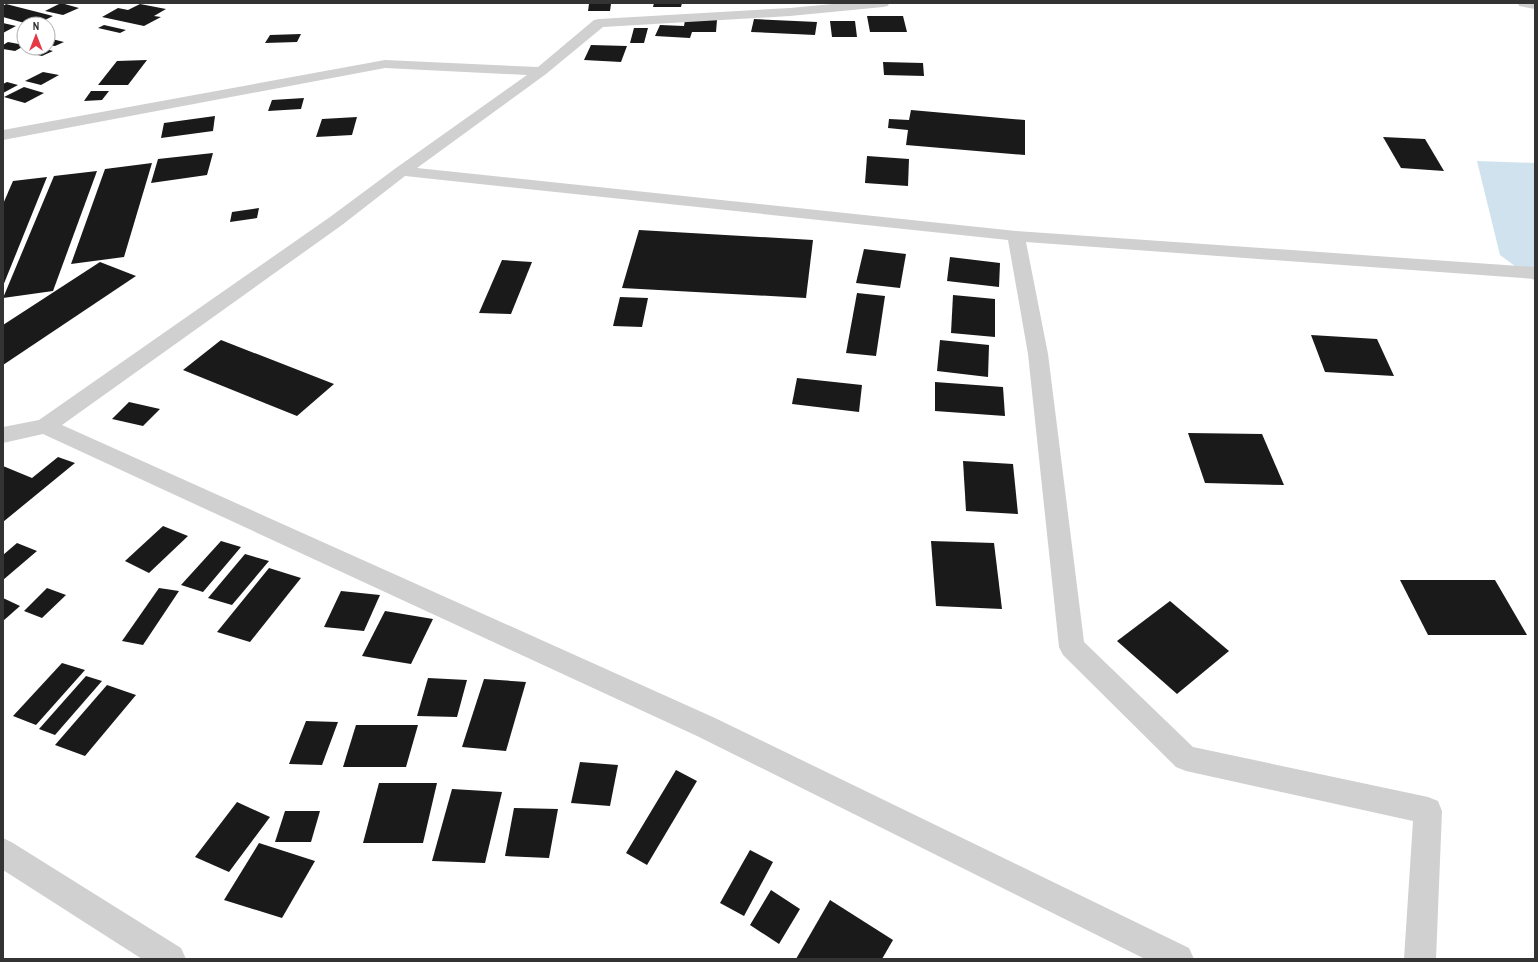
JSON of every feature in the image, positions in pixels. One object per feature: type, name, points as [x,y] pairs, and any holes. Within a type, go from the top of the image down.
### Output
[{"type":"street","points":[[3,434],[45,426],[336,221],[402,170],[541,71],[599,23],[788,8],[883,3]]},
{"type":"street","points":[[1524,3],[1535,5]]},
{"type":"street","points":[[3,135],[385,64],[541,71]]},
{"type":"street","points":[[402,170],[1016,236],[1535,273]]},
{"type":"street","points":[[1016,236],[1038,354],[1072,647],[1186,758],[1428,812],[1420,959]]},
{"type":"street","points":[[45,426],[706,727],[1178,959]]},
{"type":"street","points":[[3,853],[167,958]]},
{"type":"water","points":[[1477,161],[1535,163],[1535,281],[1500,255]]},
{"type":"building","points":[[61,3],[79,8],[63,15],[45,11]]},
{"type":"building","points":[[654,3],[682,3],[681,7],[653,7]]},
{"type":"building","points":[[6,4],[53,16],[16,16],[16,21],[3,17],[3,6]]},
{"type":"building","points":[[140,4],[166,9],[154,16],[161,17],[144,26],[102,17],[118,8],[128,10]]},
{"type":"building","points":[[589,4],[611,4],[610,11],[588,11]]},
{"type":"building","points":[[867,16],[903,16],[907,32],[870,32]]},
{"type":"building","points":[[754,19],[817,22],[815,35],[751,32]]},
{"type":"building","points":[[685,20],[717,20],[716,32],[692,32],[690,38],[655,36],[660,25],[684,26]]},
{"type":"building","points":[[830,21],[855,21],[857,37],[832,37]]},
{"type":"building","points":[[3,23],[16,26],[3,33]]},
{"type":"building","points":[[104,25],[126,30],[120,33],[98,28]]},
{"type":"building","points":[[634,28],[648,28],[644,43],[630,43]]},
{"type":"building","points":[[301,34],[297,42],[265,43],[270,35]]},
{"type":"building","points":[[56,40],[64,42],[56,46]]},
{"type":"building","points":[[8,42],[16,44],[16,50],[3,49],[3,45]]},
{"type":"building","points":[[591,45],[627,46],[621,62],[584,60]]},
{"type":"building","points":[[147,60],[128,85],[98,85],[117,61]]},
{"type":"building","points":[[883,62],[923,63],[924,76],[884,75]]},
{"type":"building","points":[[43,72],[59,75],[41,85],[25,81]]},
{"type":"building","points":[[7,82],[18,85],[3,93],[3,84]]},
{"type":"building","points":[[24,87],[44,93],[25,103],[4,97]]},
{"type":"building","points":[[91,91],[109,91],[102,100],[84,101]]},
{"type":"building","points":[[304,98],[301,109],[268,111],[272,100]]},
{"type":"building","points":[[911,110],[1025,120],[1025,155],[906,145],[908,130],[888,128],[889,119],[909,120]]},
{"type":"building","points":[[215,116],[213,131],[161,138],[164,123]]},
{"type":"building","points":[[357,117],[352,135],[316,137],[322,119]]},
{"type":"building","points":[[1383,137],[1425,139],[1444,171],[1401,168]]},
{"type":"building","points":[[213,153],[207,175],[151,183],[158,159]]},
{"type":"building","points":[[867,156],[909,159],[908,186],[865,183]]},
{"type":"building","points":[[152,163],[124,257],[71,264],[105,169]]},
{"type":"building","points":[[97,171],[53,291],[3,298],[54,176]]},
{"type":"building","points":[[47,177],[3,286],[3,204],[13,181]]},
{"type":"building","points":[[259,208],[257,218],[230,222],[232,212]]},
{"type":"building","points":[[639,230],[813,240],[806,298],[622,288]]},
{"type":"building","points":[[864,249],[906,254],[900,288],[856,283]]},
{"type":"building","points":[[950,257],[1000,263],[999,287],[947,281]]},
{"type":"building","points":[[502,260],[532,262],[511,314],[479,313]]},
{"type":"building","points":[[100,262],[136,276],[3,365],[3,325]]},
{"type":"building","points":[[857,293],[885,296],[876,356],[846,353]]},
{"type":"building","points":[[953,295],[995,299],[995,337],[951,333]]},
{"type":"building","points":[[620,297],[648,298],[642,327],[613,326]]},
{"type":"building","points":[[1311,335],[1377,339],[1394,376],[1325,372]]},
{"type":"building","points":[[221,340],[334,384],[297,416],[183,370]]},
{"type":"building","points":[[940,340],[989,345],[988,377],[937,371]]},
{"type":"building","points":[[797,378],[862,385],[859,412],[792,404]]},
{"type":"building","points":[[935,382],[1003,387],[1005,416],[935,411]]},
{"type":"building","points":[[129,402],[160,409],[143,426],[112,419]]},
{"type":"building","points":[[1188,433],[1262,434],[1284,485],[1205,483]]},
{"type":"building","points":[[58,457],[75,463],[3,522],[3,466],[32,478]]},
{"type":"building","points":[[963,461],[1013,464],[1018,514],[966,511]]},
{"type":"building","points":[[163,526],[188,536],[149,573],[125,561]]},
{"type":"building","points":[[221,541],[241,547],[203,592],[181,585]]},
{"type":"building","points":[[931,541],[994,543],[1002,609],[936,606]]},
{"type":"building","points":[[17,543],[37,551],[3,580],[3,555]]},
{"type":"building","points":[[245,554],[269,561],[232,605],[208,598]]},
{"type":"building","points":[[269,568],[301,578],[250,642],[217,632]]},
{"type":"building","points":[[1400,580],[1495,580],[1527,635],[1428,635]]},
{"type":"building","points":[[47,588],[66,595],[42,618],[24,611]]},
{"type":"building","points":[[159,588],[179,591],[143,645],[122,641]]},
{"type":"building","points":[[341,591],[380,595],[364,631],[324,627]]},
{"type":"building","points":[[3,598],[20,606],[3,621]]},
{"type":"building","points":[[1170,601],[1229,651],[1177,694],[1117,641]]},
{"type":"building","points":[[385,611],[433,619],[411,664],[362,656]]},
{"type":"building","points":[[62,663],[85,670],[36,725],[13,716]]},
{"type":"building","points":[[86,676],[102,681],[55,735],[39,729]]},
{"type":"building","points":[[428,678],[467,680],[457,717],[417,716]]},
{"type":"building","points":[[484,679],[526,682],[506,751],[462,747]]},
{"type":"building","points":[[107,685],[136,695],[85,756],[55,745]]},
{"type":"building","points":[[306,721],[338,722],[322,765],[289,764]]},
{"type":"building","points":[[356,725],[418,725],[406,767],[343,767]]},
{"type":"building","points":[[580,762],[618,765],[610,806],[571,803]]},
{"type":"building","points":[[676,770],[697,781],[647,865],[626,853]]},
{"type":"building","points":[[379,783],[437,783],[423,843],[363,843]]},
{"type":"building","points":[[452,789],[502,792],[485,863],[432,861]]},
{"type":"building","points":[[237,802],[270,817],[229,872],[195,857]]},
{"type":"building","points":[[514,808],[558,809],[549,858],[505,856]]},
{"type":"building","points":[[285,811],[320,811],[311,842],[275,842]]},
{"type":"building","points":[[259,843],[315,861],[282,918],[224,900]]},
{"type":"building","points":[[750,850],[773,862],[744,916],[720,903]]},
{"type":"building","points":[[771,890],[800,909],[779,944],[750,925]]},
{"type":"building","points":[[830,900],[893,940],[882,959],[796,959]]}]
